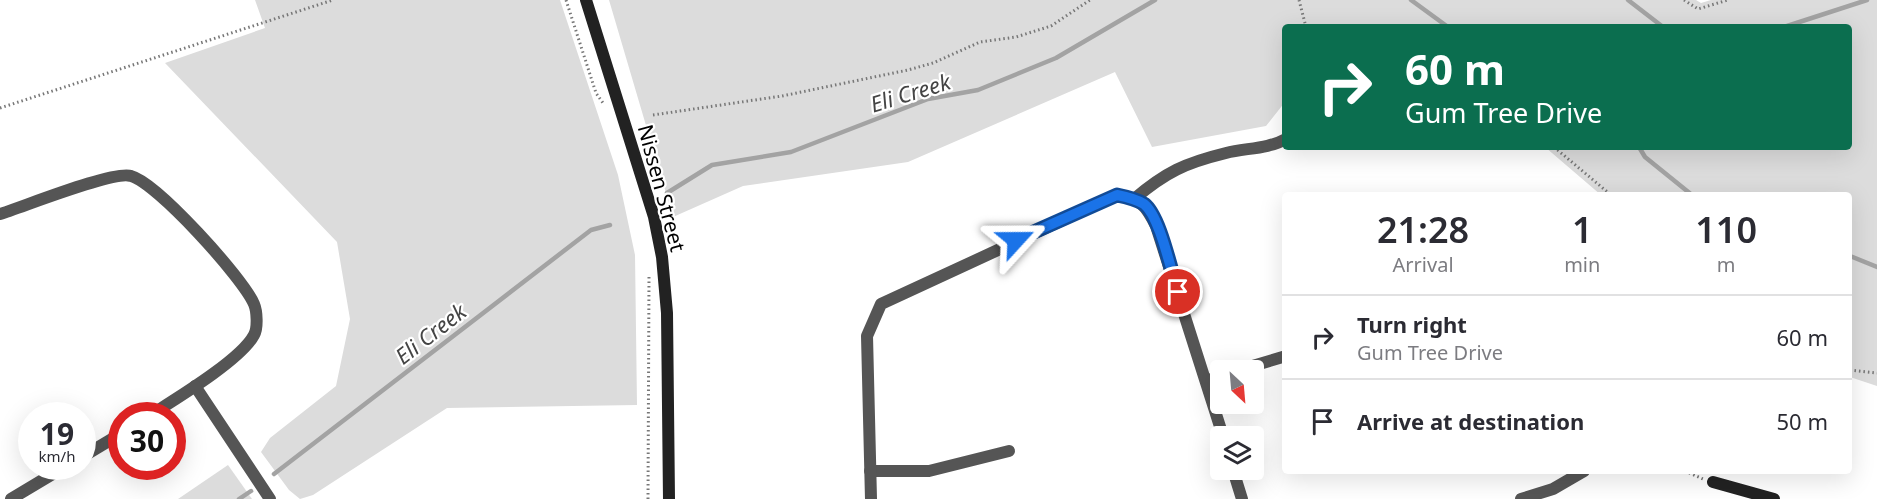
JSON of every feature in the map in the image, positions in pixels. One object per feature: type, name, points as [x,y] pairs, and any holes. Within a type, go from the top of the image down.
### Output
[{"type":"street","name":"Nissen Street","points":[[586,0],[654,217],[662,257],[667,313],[669,499]]},
{"type":"street","points":[[1134,199],[1176,168],[1226,153],[1282,141]]},
{"type":"street","points":[[0,214],[111,177],[130,175],[150,186],[215,250],[254,304],[257,320],[254,335],[232,358],[170,402]]},
{"type":"street","points":[[871,499],[867,336],[881,304],[1117,195],[1134,199],[1146,206],[1156,226],[1220,426]]},
{"type":"street","points":[[1264,363],[1282,357]]},
{"type":"street","points":[[1206,381],[1210,380]]},
{"type":"street","points":[[195,386],[270,499]]},
{"type":"street","points":[[870,471],[929,471],[1009,451]]},
{"type":"street","points":[[1521,499],[1553,489],[1579,474]]},
{"type":"street","points":[[11,499],[43,480]]},
{"type":"street","points":[[1236,480],[1242,499]]},
{"type":"street","points":[[1713,482],[1774,499]]},
{"type":"path","points":[[0,108],[333,0]]},
{"type":"path","points":[[566,0],[596,93],[607,108]]},
{"type":"path","points":[[653,115],[782,96],[908,70],[933,63],[980,42],[1016,37],[1051,26],[1090,0]]},
{"type":"path","points":[[1299,0],[1305,24]]},
{"type":"path","points":[[1684,0],[1698,9],[1728,0]]},
{"type":"path","points":[[1558,150],[1607,192]]},
{"type":"path","points":[[648,499],[649,266]]},
{"type":"path","points":[[1852,370],[1877,373]]},
{"type":"path","points":[[1693,474],[1713,482]]},
{"type":"shaded area","points":[[255,0],[560,0],[618,175],[635,255],[637,405],[447,408],[313,495],[300,499],[289,490],[261,452],[270,438],[336,386],[350,319],[337,242],[165,63],[265,28]]},
{"type":"shaded area","points":[[609,0],[1696,0],[1701,3],[1711,0],[1877,0],[1877,386],[1852,378],[1852,192],[1598,192],[1548,150],[1852,150],[1852,24],[1282,24],[1282,106],[1266,126],[1152,147],[1115,72],[908,162],[743,186],[673,217]]},
{"type":"shaded area","points":[[228,465],[252,499],[178,499]]},
{"type":"waterway","name":"Eli Creek","points":[[667,193],[712,165],[791,152],[928,99],[978,90],[1056,58],[1155,0]]},
{"type":"waterway","name":"Eli Creek","points":[[1411,0],[1444,24]]},
{"type":"waterway","points":[[1628,0],[1659,24]]},
{"type":"waterway","points":[[1793,24],[1867,0]]},
{"type":"waterway","name":"Eli Creek","points":[[1641,150],[1645,157],[1688,192]]},
{"type":"waterway","name":"Eli Creek","points":[[274,474],[591,230],[610,225]]},
{"type":"waterway","name":"Eli Creek","points":[[1852,257],[1877,267]]},
{"type":"waterway","name":"Eli Creek","points":[[239,499],[251,491]]},
{"type":"route","points":[[1016,240],[1117,195],[1134,199],[1146,206],[1156,226],[1178,292]]}]
